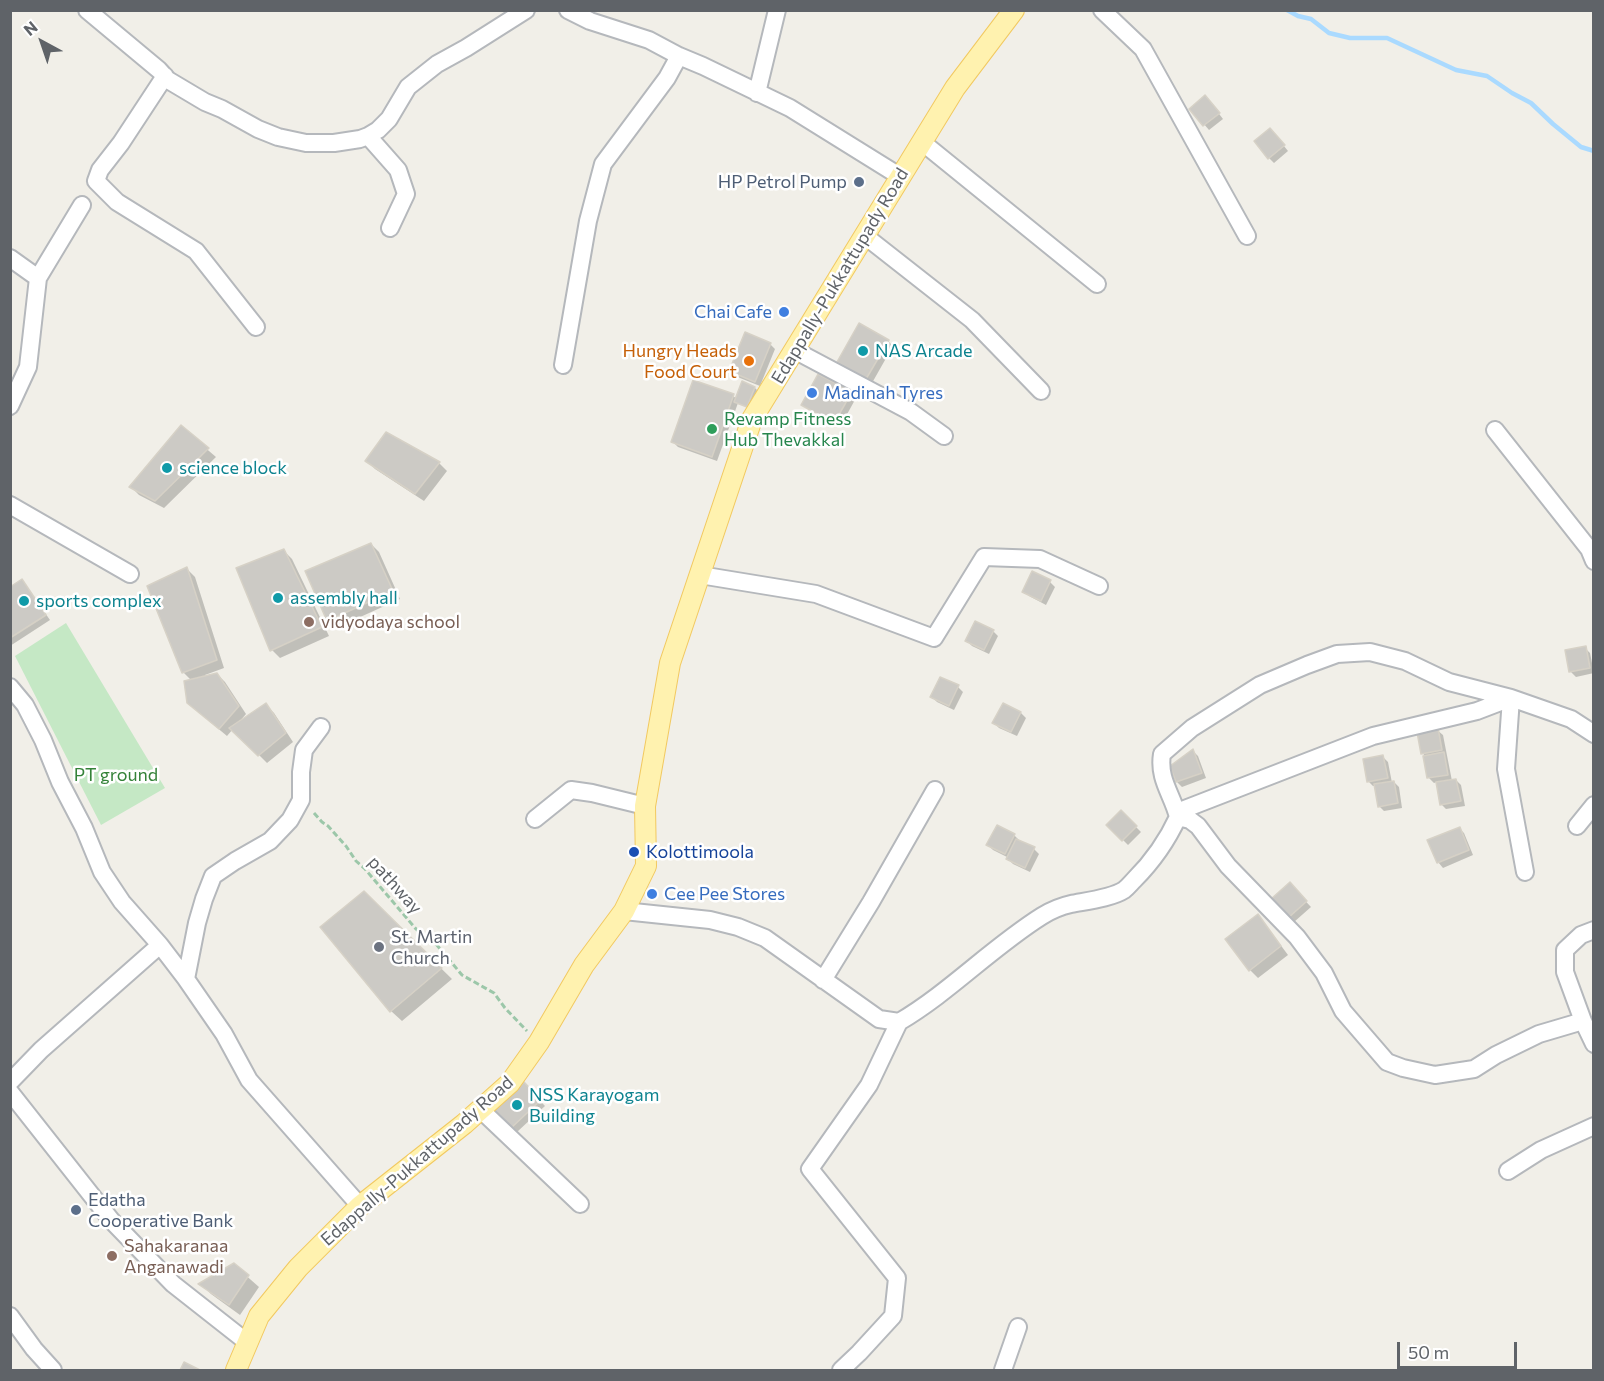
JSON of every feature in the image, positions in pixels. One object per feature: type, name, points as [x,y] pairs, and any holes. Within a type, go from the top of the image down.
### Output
[{"type":"main road","name":"Edappally-Pukkattupady Road","points":[[236,1371],[259,1316],[298,1268],[360,1206],[510,1083],[539,1042],[585,965],[624,911],[646,866],[645,806],[670,663],[752,420],[955,88],[1014,10]]},
{"type":"street","points":[[87,10],[168,80],[258,129],[278,137],[306,143],[334,143],[360,140],[368,136],[389,119],[408,87],[437,64],[526,10]]},
{"type":"street","points":[[568,10],[590,21],[649,40],[790,108],[901,177]]},
{"type":"street","points":[[757,93],[777,10]]},
{"type":"street","points":[[1102,10],[1143,49],[1247,236]]},
{"type":"street","points":[[563,365],[588,222],[603,164],[667,78],[679,56]]},
{"type":"street","points":[[165,76],[121,143],[100,170],[96,181],[117,202],[196,251],[256,327]]},
{"type":"street","points":[[368,136],[398,170],[406,194],[390,228]]},
{"type":"street","points":[[922,142],[1097,284]]},
{"type":"street","points":[[10,406],[28,367],[38,278],[82,205]]},
{"type":"street","points":[[865,236],[972,320],[1041,391]]},
{"type":"street","points":[[10,258],[38,278]]},
{"type":"street","points":[[794,350],[911,412],[944,436]]},
{"type":"street","points":[[1496,430],[1589,549],[1593,561]]},
{"type":"street","points":[[10,505],[130,574]]},
{"type":"street","points":[[700,575],[816,594],[934,638],[984,557],[1040,559],[1099,586]]},
{"type":"street","points":[[841,1371],[893,1316],[897,1278],[810,1169],[869,1085],[899,1022],[944,990],[993,950],[1045,915],[1068,905],[1123,891],[1144,870],[1171,832],[1177,814],[1160,766],[1162,754],[1192,728],[1260,685],[1306,665],[1337,654],[1370,652],[1405,662],[1449,682],[1511,698],[1570,719],[1593,734]]},
{"type":"street","points":[[10,687],[25,705],[84,828],[102,872],[122,902],[186,979],[224,1035],[249,1080],[360,1206]]},
{"type":"street","points":[[1177,814],[1373,736],[1477,711],[1511,698]]},
{"type":"street","points":[[1511,698],[1506,769],[1526,872]]},
{"type":"street","points":[[1570,719],[1593,716]]},
{"type":"street","points":[[186,979],[197,923],[213,876],[270,841],[290,820],[301,800],[304,750],[321,727]]},
{"type":"street","points":[[535,819],[571,790],[645,806]]},
{"type":"street","points":[[823,980],[935,790]]},
{"type":"street","points":[[1577,826],[1593,805]]},
{"type":"street","points":[[1177,814],[1198,826],[1228,866],[1297,937],[1324,973],[1343,1011],[1387,1062],[1403,1068],[1435,1074],[1474,1069],[1496,1055],[1539,1034],[1583,1021]]},
{"type":"street","points":[[624,911],[710,921],[738,927],[765,938],[879,1019],[899,1022]]},
{"type":"street","points":[[1593,930],[1581,935],[1565,951],[1565,972],[1593,1044]]},
{"type":"street","points":[[10,1082],[41,1050],[160,945]]},
{"type":"street","points":[[10,1092],[111,1220],[173,1284],[248,1343]]},
{"type":"street","points":[[480,1109],[580,1204]]},
{"type":"street","points":[[1508,1171],[1541,1150],[1593,1126]]},
{"type":"street","points":[[10,1316],[53,1371]]},
{"type":"street","points":[[1003,1371],[1018,1327]]},
{"type":"path","name":"pathway","points":[[314,813],[416,928],[428,940],[436,944],[462,975],[494,993],[539,1042]]},
{"type":"green space","name":"PT ground","points":[[66,623],[165,788],[101,825],[15,656]]},
{"type":"building","points":[[1205,95],[1220,113],[1203,126],[1189,109]]},
{"type":"building","points":[[1270,128],[1285,145],[1268,159],[1254,141]]},
{"type":"building","name":"NAS Arcade","points":[[859,323],[889,340],[866,379],[837,362]]},
{"type":"building","points":[[745,332],[771,343],[755,382],[729,371]]},
{"type":"building","points":[[818,374],[852,392],[834,423],[801,405]]},
{"type":"building","points":[[693,380],[734,394],[712,457],[671,442]]},
{"type":"building","points":[[742,381],[755,387],[747,407],[734,402]]},
{"type":"building","name":"science block","points":[[181,425],[209,448],[155,501],[129,487]]},
{"type":"building","points":[[386,432],[440,462],[415,494],[365,461]]},
{"type":"building","points":[[371,543],[393,591],[327,621],[305,571]]},
{"type":"building","name":"assembly hall","points":[[284,549],[322,627],[270,651],[236,568]]},
{"type":"building","points":[[187,567],[217,660],[182,673],[147,586]]},
{"type":"building","points":[[1032,571],[1051,580],[1041,601],[1022,592]]},
{"type":"building","name":"sports complex","points":[[22,579],[46,615],[10,638],[10,587]]},
{"type":"building","points":[[975,621],[994,630],[984,650],[965,641]]},
{"type":"building","points":[[1586,646],[1590,668],[1569,672],[1565,650]]},
{"type":"building","points":[[217,673],[239,706],[219,729],[187,703],[184,681]]},
{"type":"building","points":[[940,677],[959,685],[949,706],[930,697]]},
{"type":"building","points":[[266,703],[286,733],[258,756],[229,728]]},
{"type":"building","points":[[1003,703],[1021,712],[1011,732],[992,723]]},
{"type":"building","points":[[1438,728],[1442,750],[1421,754],[1417,732]]},
{"type":"building","points":[[1193,749],[1202,773],[1176,782],[1170,766]]},
{"type":"building","points":[[1444,752],[1448,775],[1427,778],[1423,756]]},
{"type":"building","points":[[1383,755],[1388,778],[1367,782],[1363,759]]},
{"type":"building","points":[[1456,779],[1461,801],[1440,805],[1436,782]]},
{"type":"building","points":[[1394,781],[1398,803],[1378,807],[1374,784]]},
{"type":"building","points":[[1121,810],[1137,826],[1122,841],[1106,825]]},
{"type":"building","points":[[997,825],[1015,834],[1005,854],[986,845]]},
{"type":"building","points":[[1460,827],[1469,850],[1437,863],[1427,840]]},
{"type":"building","points":[[1016,839],[1035,847],[1025,868],[1006,859]]},
{"type":"building","points":[[1290,882],[1307,901],[1288,918],[1271,899]]},
{"type":"building","name":"St. Martin Church","points":[[364,891],[442,968],[390,1012],[320,927]]},
{"type":"building","points":[[1258,914],[1281,946],[1249,971],[1225,939]]},
{"type":"building","name":"NSS Karayogam Building","points":[[524,1082],[541,1100],[511,1128],[494,1110]]},
{"type":"building","points":[[234,1263],[249,1275],[229,1305],[198,1284]]},
{"type":"building","points":[[184,1362],[200,1370],[180,1370]]},
{"type":"waterway","points":[[1287,10],[1311,19],[1329,33],[1350,38],[1387,38],[1456,70],[1487,76],[1531,103],[1581,147],[1594,151]]},
{"type":"place","name":"HP Petrol Pump","points":[[859,182]]},
{"type":"place","name":"Chai Cafe","points":[[784,312]]},
{"type":"place","name":"NAS Arcade","points":[[863,351]]},
{"type":"place","name":"Hungry Heads Food Court","points":[[749,361]]},
{"type":"place","name":"Madinah Tyres","points":[[812,393]]},
{"type":"place","name":"Revamp Fitness Hub Thevakkal","points":[[712,429]]},
{"type":"place","name":"science block","points":[[167,468]]},
{"type":"place","name":"assembly hall","points":[[278,598]]},
{"type":"place","name":"sports complex","points":[[24,601]]},
{"type":"place","name":"vidyodaya school","points":[[309,622]]},
{"type":"place","name":"Kolottimoola","points":[[634,852]]},
{"type":"place","name":"Cee Pee Stores","points":[[652,894]]},
{"type":"place","name":"St. Martin Church","points":[[379,947]]},
{"type":"place","name":"NSS Karayogam Building","points":[[517,1105]]},
{"type":"place","name":"Edatha Cooperative Bank","points":[[76,1210]]},
{"type":"place","name":"Sahakaranaa Anganawadi","points":[[112,1256]]}]
